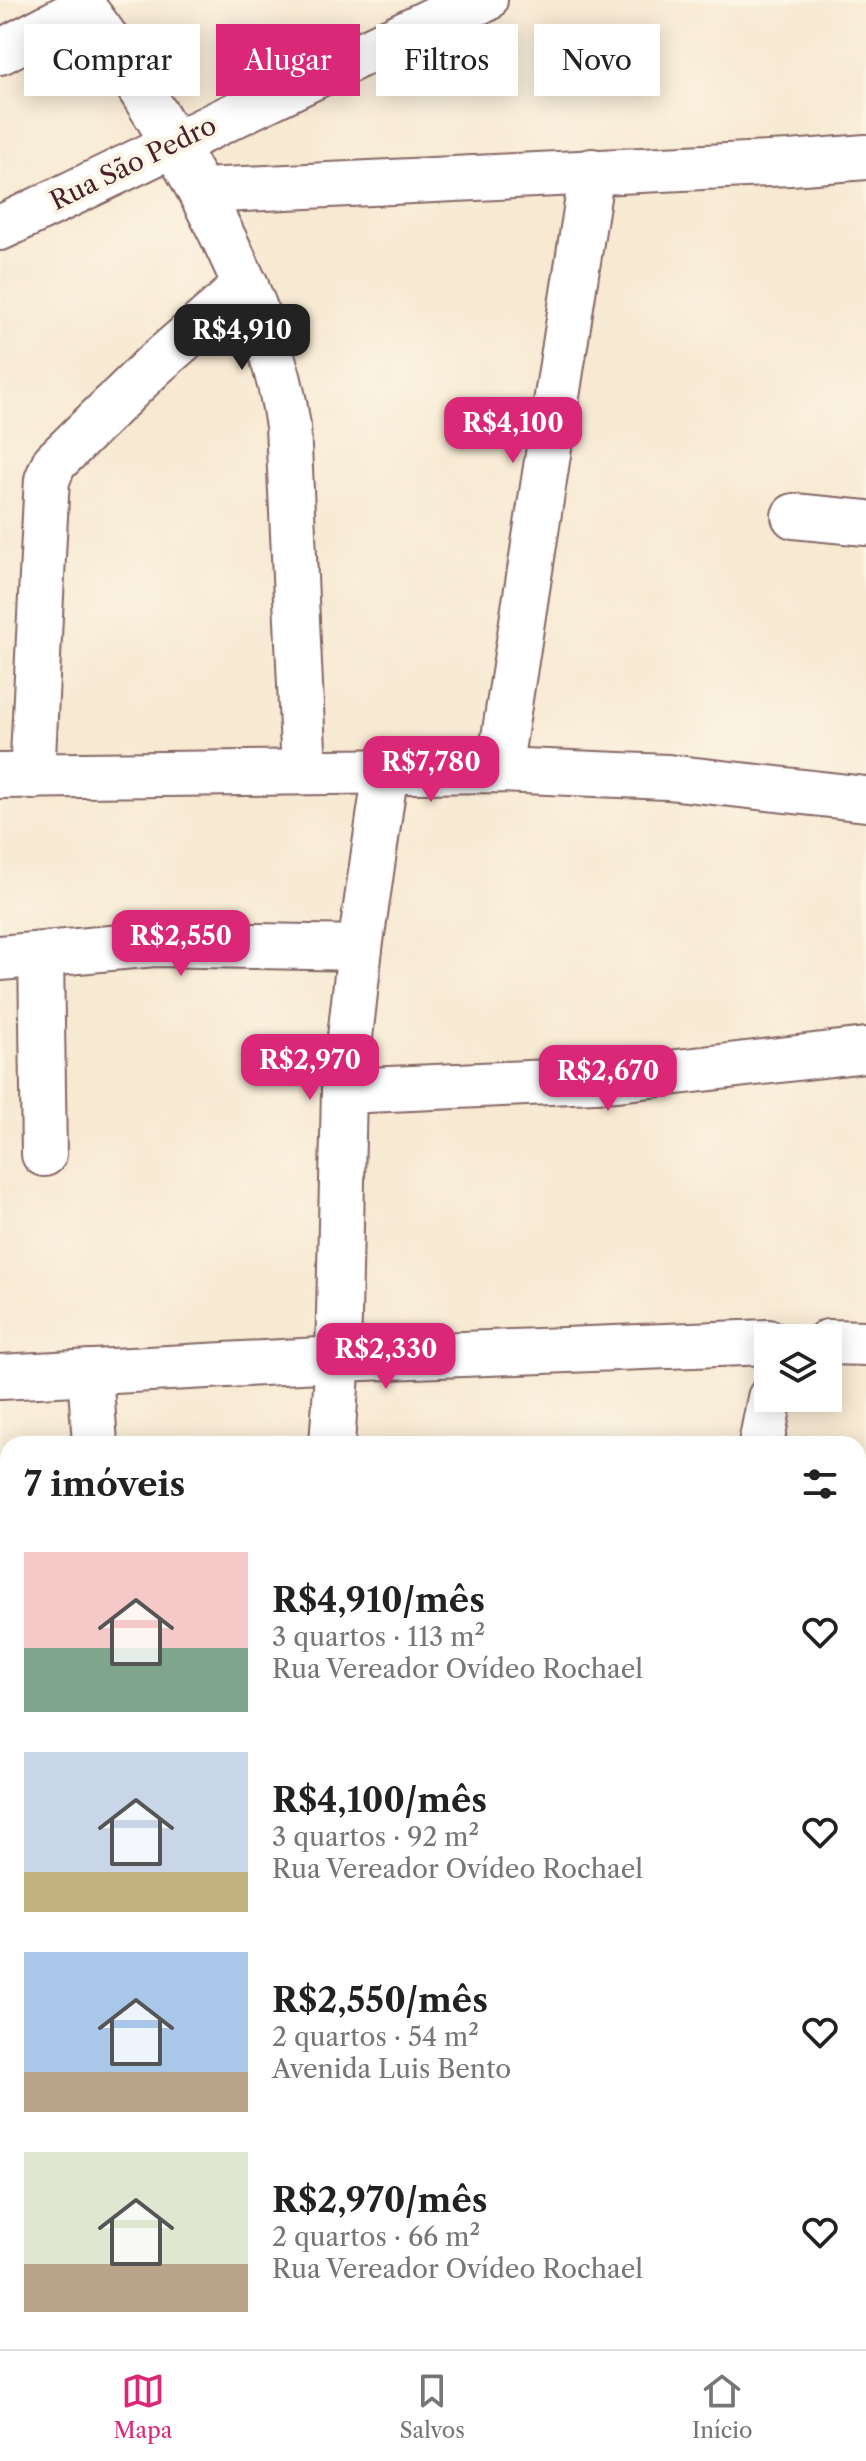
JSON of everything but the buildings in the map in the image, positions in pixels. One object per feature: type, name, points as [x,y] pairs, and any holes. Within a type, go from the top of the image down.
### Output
[{"type":"street","name":"Rua São Pedro","points":[[0,228],[449,12],[485,0]]},
{"type":"street","points":[[0,52],[81,4],[174,142],[246,285],[273,354],[288,426],[304,771]]},
{"type":"street","points":[[201,191],[866,157]]},
{"type":"street","points":[[499,770],[592,171]]},
{"type":"street","points":[[246,285],[153,366],[54,463],[47,480],[16,777],[499,770],[668,777],[866,799]]},
{"type":"street","points":[[794,516],[866,523]]},
{"type":"street","points":[[333,1436],[338,1359],[344,1091],[360,948],[386,770]]},
{"type":"street","points":[[44,1154],[21,956],[155,944],[360,948]]},
{"type":"street","points":[[344,1091],[617,1079],[866,1050]]},
{"type":"street","points":[[842,1342],[866,1343]]},
{"type":"street","points":[[0,1377],[338,1359],[754,1343]]},
{"type":"street","points":[[90,1372],[94,1436]]},
{"type":"street","points":[[763,1436],[767,1412]]}]
